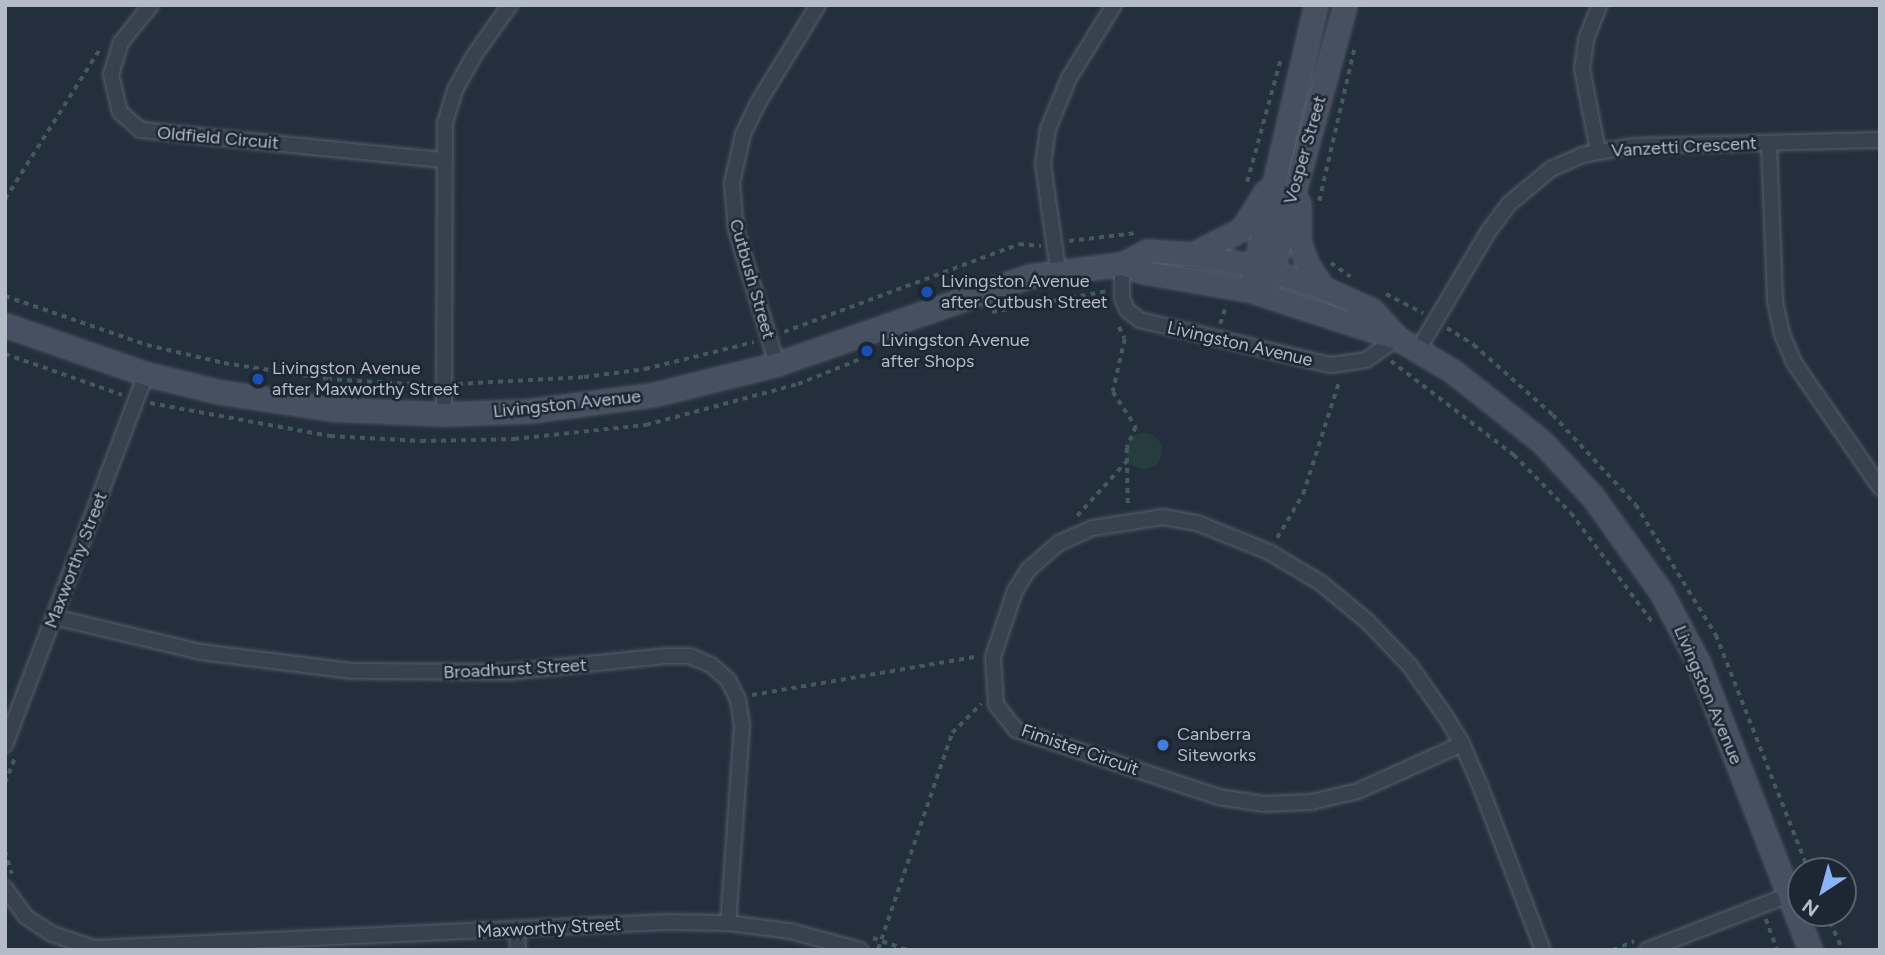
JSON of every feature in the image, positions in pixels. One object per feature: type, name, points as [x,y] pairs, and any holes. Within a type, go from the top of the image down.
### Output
[{"type":"street","name":"Oldfield Circuit","points":[[151,5],[121,42],[111,74],[120,112],[141,130],[443,160]]},
{"type":"street","points":[[444,414],[443,160],[455,90],[510,5]]},
{"type":"street","name":"Cutbush Street","points":[[777,364],[736,230],[732,183],[741,142],[758,103],[818,5]]},
{"type":"street","points":[[1058,270],[1043,164],[1048,129],[1069,78],[1114,5]]},
{"type":"street","name":"Vosper Street","points":[[1264,268],[1274,173],[1316,5]]},
{"type":"street","name":"Vosper Street","points":[[1248,290],[1264,268],[1303,166],[1345,5]]},
{"type":"street","points":[[1598,151],[1582,69],[1586,39],[1600,5]]},
{"type":"street","name":"Vanzetti Crescent","points":[[1418,350],[1510,203],[1551,169],[1598,151],[1880,140]]},
{"type":"street","points":[[1769,143],[1774,301],[1782,334],[1795,364],[1880,487]]},
{"type":"street","points":[[1303,166],[1299,241],[1307,264],[1323,288]]},
{"type":"street","points":[[1191,254],[1242,229],[1261,204],[1274,173]]},
{"type":"street","name":"Livingston Avenue","points":[[5,325],[146,374],[306,406],[444,414],[611,402],[777,364],[974,293],[1058,270],[1122,264],[1147,251],[1191,254],[1264,268],[1323,288],[1372,310],[1397,338]]},
{"type":"street","name":"Livingston Avenue","points":[[1122,264],[1122,288],[1132,316],[1331,365],[1366,360],[1397,338]]},
{"type":"street","name":"Livingston Avenue","points":[[1122,264],[1144,272],[1248,290],[1397,338],[1418,350],[1541,441],[1594,497],[1640,559],[1698,662],[1787,890]]},
{"type":"street","name":"Maxworthy Street","points":[[5,745],[146,374]]},
{"type":"street","name":"Fimister Circuit","points":[[1462,744],[1358,791],[1311,802],[1264,804],[1219,797],[1036,739],[1016,730],[1001,714],[995,697],[993,657],[1015,591],[1029,569],[1059,543],[1128,513],[1197,523],[1269,552],[1321,583],[1368,622],[1410,666],[1462,744],[1543,950]]},
{"type":"street","name":"Broadhurst Street","points":[[54,617],[201,652],[352,671],[508,672],[690,656],[711,665],[727,680],[737,698]]},
{"type":"street","points":[[728,923],[741,725],[737,698]]},
{"type":"street","name":"Maxworthy Street","points":[[5,888],[26,916],[65,945],[122,949],[285,946],[517,930],[728,923],[790,931],[860,950]]},
{"type":"street","points":[[1647,950],[1787,896]]},
{"type":"street","name":"Livingston Avenue","points":[[1801,927],[1810,950]]},
{"type":"street","points":[[517,930],[518,950]]},
{"type":"path","points":[[5,199],[104,44]]},
{"type":"path","points":[[1245,190],[1282,56]]},
{"type":"path","points":[[5,296],[147,345],[224,363],[327,379],[444,384],[584,377],[645,369],[768,337],[1019,244],[1054,244],[1081,237],[1146,232]]},
{"type":"path","points":[[979,316],[1122,288]]},
{"type":"path","points":[[1216,338],[1248,290]]},
{"type":"path","points":[[1105,292],[1107,304]]},
{"type":"path","points":[[1419,310],[1427,305]]},
{"type":"path","points":[[1116,324],[1125,339],[1113,392],[1136,427],[1126,461],[1128,513]]},
{"type":"path","points":[[5,354],[136,399],[330,436],[421,441],[514,439],[646,425],[798,384],[879,351]]},
{"type":"path","points":[[1379,369],[1390,360],[1455,405],[1514,455],[1572,513],[1655,625]]},
{"type":"path","points":[[1265,538],[1274,543],[1303,494],[1321,448],[1336,382],[1347,381]]},
{"type":"path","points":[[1091,513],[1075,521],[1126,461]]},
{"type":"path","points":[[1128,513],[1139,505]]},
{"type":"path","points":[[1116,509],[1128,513]]},
{"type":"path","points":[[737,698],[982,656],[979,664]]},
{"type":"path","points":[[979,694],[981,704]]},
{"type":"path","points":[[877,950],[952,733],[981,704],[995,697]]},
{"type":"path","points":[[1832,927],[1843,950]]},
{"type":"green space","points":[[1144,433],[1157,438],[1162,451],[1157,464],[1144,469],[1131,464],[1126,451],[1131,438]]},
{"type":"place","name":"Livingston Avenue after Cutbush Street","points":[[927,292]]},
{"type":"place","name":"Livingston Avenue after Shops","points":[[867,351]]},
{"type":"place","name":"Livingston Avenue after Maxworthy Street","points":[[258,379]]},
{"type":"place","name":"Canberra Siteworks","points":[[1163,745]]}]
